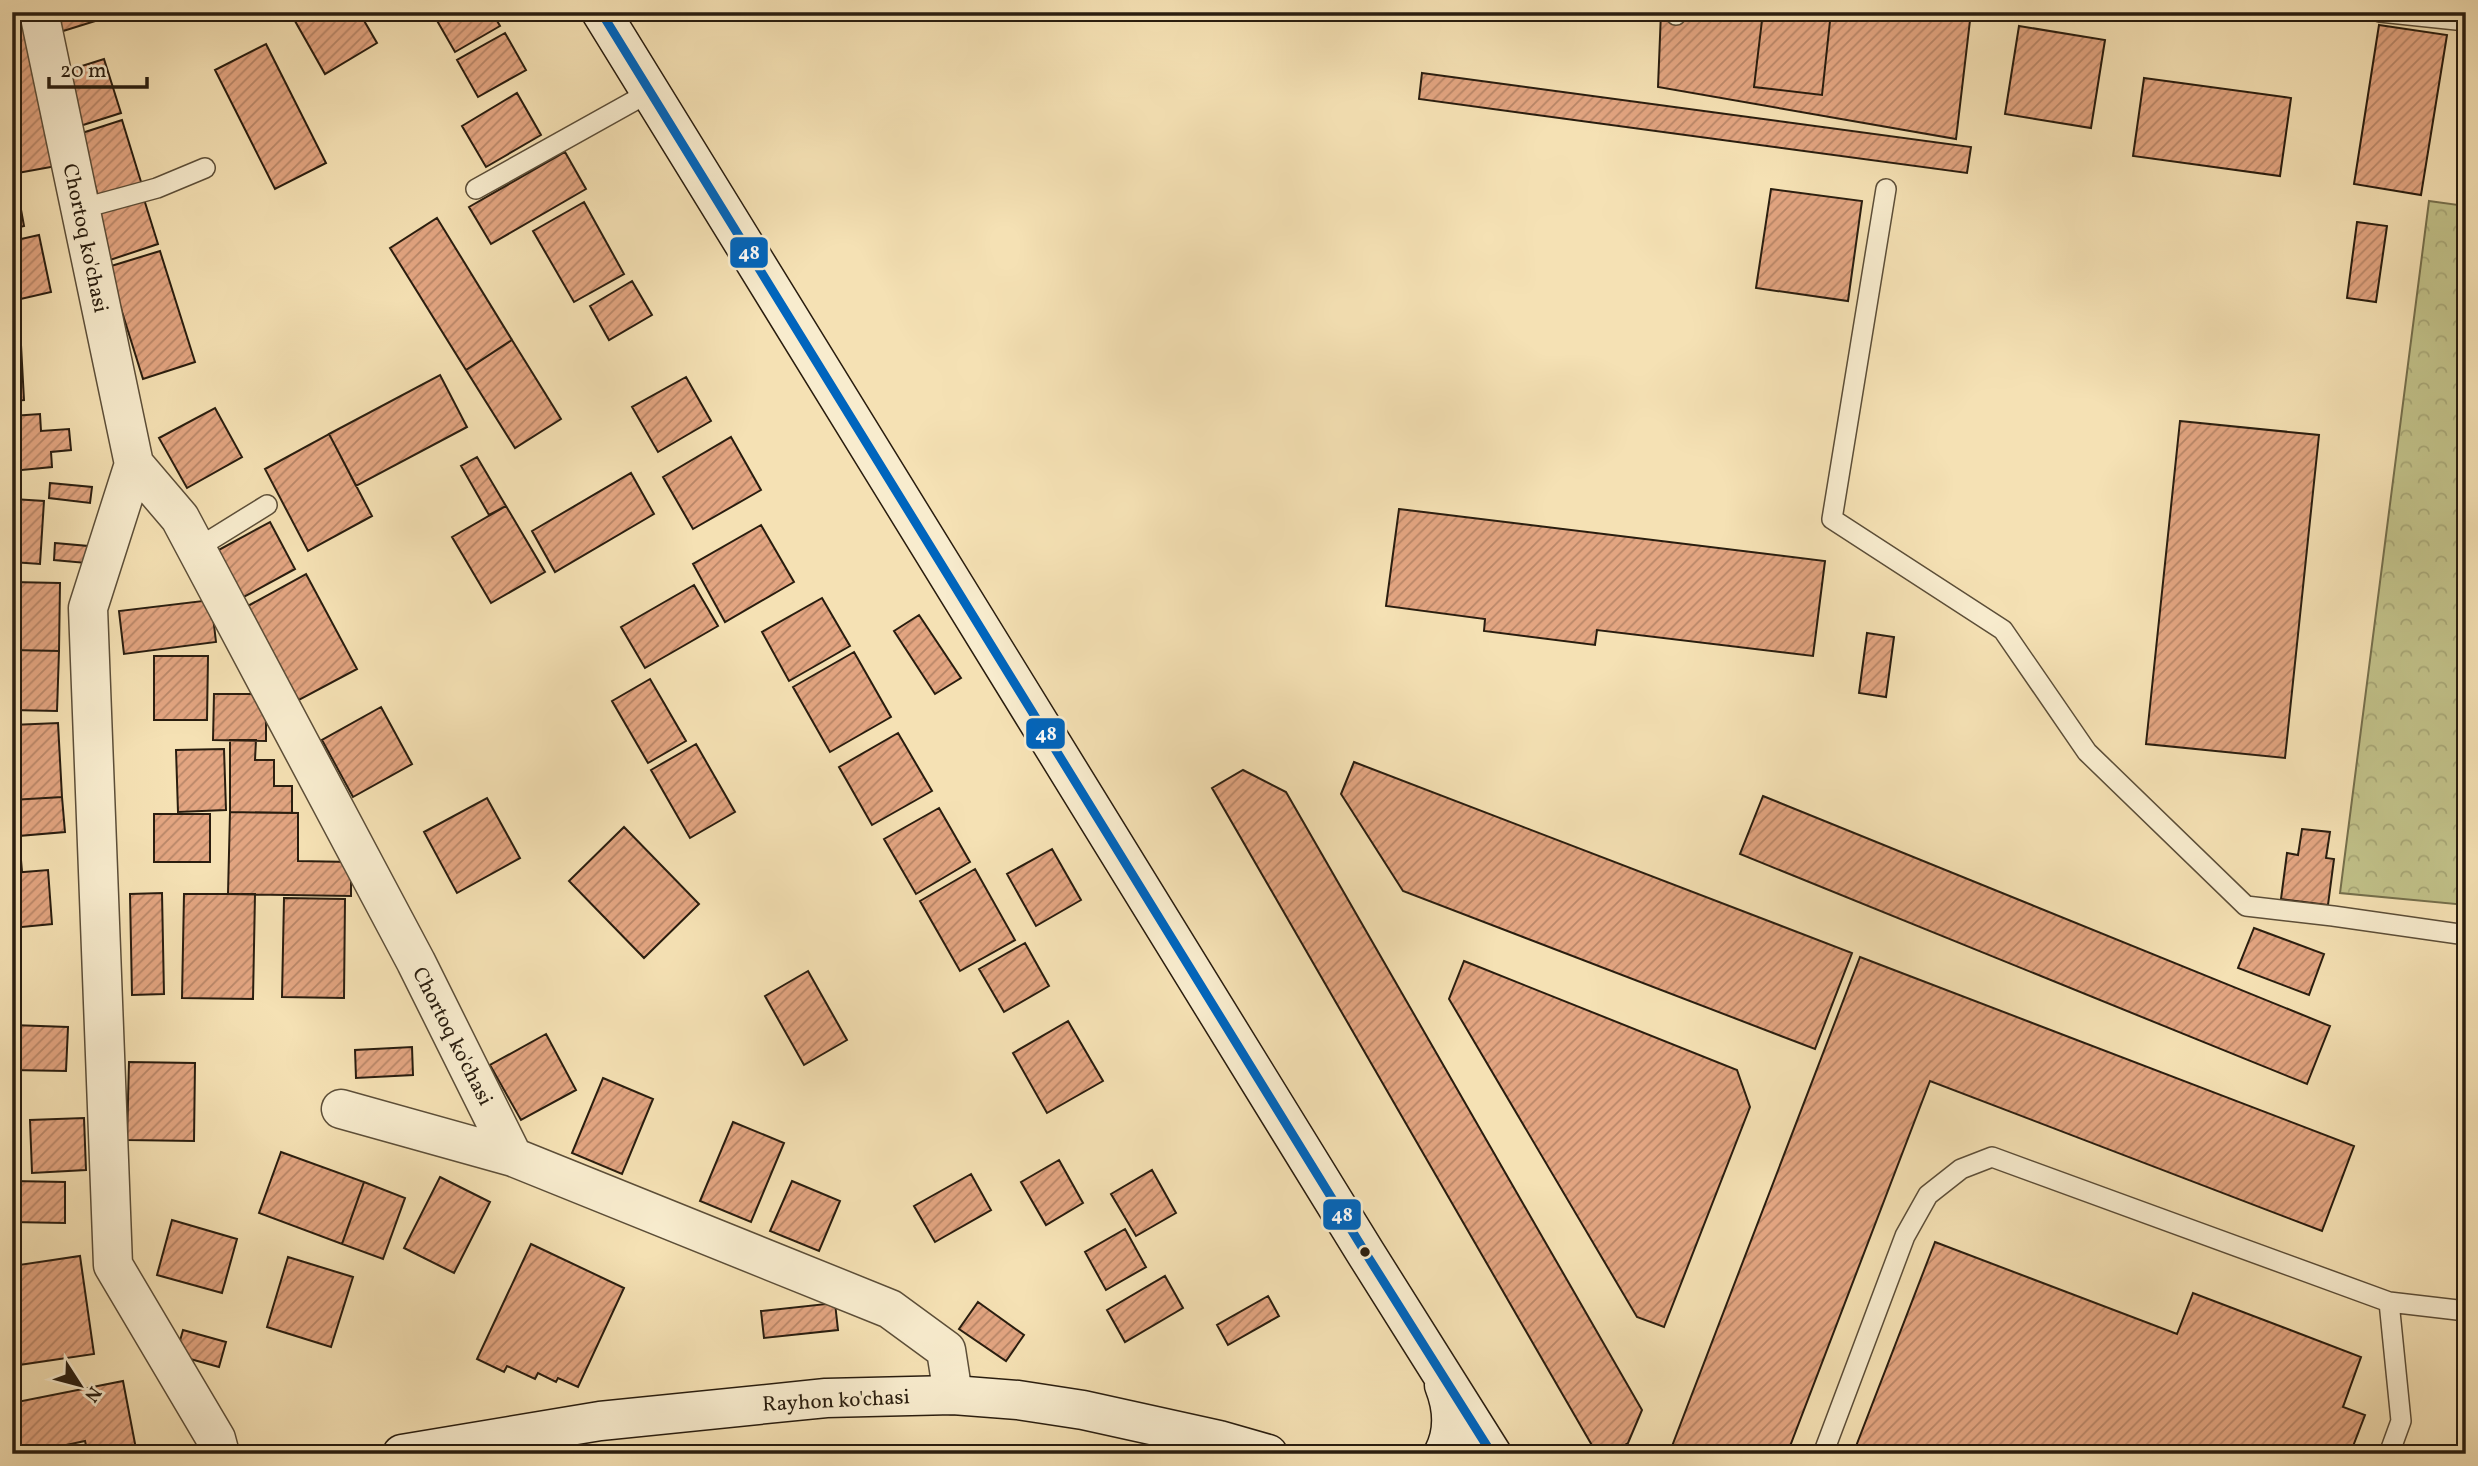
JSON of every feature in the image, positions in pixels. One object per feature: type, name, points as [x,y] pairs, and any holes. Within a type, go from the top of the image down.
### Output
[{"type":"street","name":"Chortoq ko'chasi","points":[[39,12],[134,464],[180,518],[416,962],[513,1157]]},
{"type":"street","points":[[601,12],[1492,1454]]},
{"type":"street","name":"Chortoq ko'chasi","points":[[134,464],[88,608],[113,1265],[216,1439],[220,1454]]},
{"type":"street","points":[[341,1109],[513,1157],[890,1309],[946,1350],[954,1395]]},
{"type":"street","points":[[1439,1370],[1452,1417],[1449,1440],[1443,1454]]},
{"type":"street","name":"Rayhon ko'chasi","points":[[402,1454],[626,1419],[826,1398],[954,1395],[1018,1399],[1083,1410],[1219,1440],[1268,1454]]},
{"type":"lane","points":[[2380,12],[2466,21]]},
{"type":"lane","points":[[476,189],[650,92]]},
{"type":"lane","points":[[80,209],[157,188],[205,168]]},
{"type":"lane","points":[[1886,189],[1832,519],[2003,630],[2087,752],[2246,906],[2466,935]]},
{"type":"lane","points":[[196,549],[267,505]]},
{"type":"lane","points":[[1823,1454],[1905,1236],[1928,1195],[1961,1169],[1992,1157],[2389,1302],[2466,1311]]},
{"type":"lane","points":[[2389,1302],[2401,1421],[2389,1454]]},
{"type":"green space","points":[[2429,201],[2466,206],[2466,905],[2340,893]]},
{"type":"building","points":[[12,12],[32,12],[62,165],[12,174]]},
{"type":"building","points":[[54,12],[107,12],[108,17],[60,32]]},
{"type":"building","points":[[309,12],[359,12],[377,43],[325,74],[295,21]]},
{"type":"building","points":[[432,12],[492,12],[500,26],[455,52]]},
{"type":"building","points":[[1661,12],[1971,12],[1956,139],[1658,87]]},
{"type":"building","points":[[1763,12],[1831,12],[1822,95],[1754,87]]},
{"type":"building","points":[[2379,25],[2447,35],[2421,195],[2354,184]]},
{"type":"building","points":[[2019,26],[2105,40],[2091,128],[2005,114]]},
{"type":"building","points":[[505,33],[526,70],[478,97],[457,60]]},
{"type":"building","points":[[266,44],[326,163],[275,189],[215,70]]},
{"type":"building","points":[[104,59],[121,113],[80,126],[63,72]]},
{"type":"building","points":[[1422,73],[1971,147],[1967,173],[1419,99]]},
{"type":"building","points":[[2144,78],[2291,98],[2280,176],[2133,156]]},
{"type":"building","points":[[517,93],[541,135],[486,167],[462,126]]},
{"type":"building","points":[[122,120],[142,185],[99,199],[79,134]]},
{"type":"building","points":[[565,152],[586,189],[491,244],[469,207]]},
{"type":"building","points":[[15,177],[24,226],[12,229],[12,178]]},
{"type":"building","points":[[1771,189],[1862,201],[1848,301],[1756,288]]},
{"type":"building","points":[[143,196],[158,244],[107,261],[92,212]]},
{"type":"building","points":[[584,202],[624,274],[574,302],[533,231]]},
{"type":"building","points":[[437,218],[512,340],[466,370],[390,248]]},
{"type":"building","points":[[2357,222],[2387,226],[2376,302],[2347,298]]},
{"type":"building","points":[[39,235],[51,292],[12,301],[12,241]]},
{"type":"building","points":[[160,251],[195,362],[143,379],[108,267]]},
{"type":"building","points":[[632,281],[652,315],[609,340],[590,306]]},
{"type":"building","points":[[512,340],[561,419],[515,448],[466,370]]},
{"type":"building","points":[[12,345],[21,345],[24,400],[12,401]]},
{"type":"building","points":[[440,375],[467,427],[356,486],[329,434]]},
{"type":"building","points":[[686,377],[711,421],[658,452],[632,407]]},
{"type":"building","points":[[215,408],[242,457],[187,488],[159,438]]},
{"type":"building","points":[[40,414],[41,431],[69,429],[71,450],[51,452],[52,467],[12,471],[12,416]]},
{"type":"building","points":[[2180,421],[2319,435],[2285,758],[2146,744]]},
{"type":"building","points":[[329,434],[372,516],[308,551],[265,469]]},
{"type":"building","points":[[731,437],[761,490],[693,529],[663,477]]},
{"type":"building","points":[[477,457],[506,506],[489,515],[461,466]]},
{"type":"building","points":[[631,473],[654,514],[555,572],[532,531]]},
{"type":"building","points":[[50,483],[92,487],[90,503],[49,498]]},
{"type":"building","points":[[13,499],[44,501],[40,564],[12,562]]},
{"type":"building","points":[[506,506],[545,572],[491,603],[452,537]]},
{"type":"building","points":[[1399,509],[1825,561],[1813,656],[1597,630],[1595,645],[1484,631],[1485,619],[1386,606]]},
{"type":"building","points":[[270,522],[295,569],[240,599],[215,552]]},
{"type":"building","points":[[761,525],[794,582],[725,622],[693,564]]},
{"type":"building","points":[[55,543],[88,546],[86,563],[54,560]]},
{"type":"building","points":[[306,574],[357,669],[297,701],[246,607]]},
{"type":"building","points":[[12,582],[60,583],[59,651],[12,650]]},
{"type":"building","points":[[694,585],[718,626],[645,668],[621,627]]},
{"type":"building","points":[[822,598],[850,646],[789,681],[762,632]]},
{"type":"building","points":[[211,600],[216,642],[124,654],[119,611]]},
{"type":"building","points":[[919,615],[961,678],[935,694],[894,631]]},
{"type":"building","points":[[1867,633],[1894,637],[1886,697],[1859,693]]},
{"type":"building","points":[[12,650],[59,651],[57,711],[12,710]]},
{"type":"building","points":[[854,652],[891,717],[830,752],[793,687]]},
{"type":"building","points":[[154,656],[208,656],[207,720],[154,720]]},
{"type":"building","points":[[650,679],[686,741],[648,763],[612,701]]},
{"type":"building","points":[[214,694],[266,694],[266,741],[213,740]]},
{"type":"building","points":[[381,707],[412,764],[353,797],[322,740]]},
{"type":"building","points":[[58,723],[62,797],[12,800],[12,725]]},
{"type":"building","points":[[898,733],[932,791],[872,825],[839,767]]},
{"type":"building","points":[[230,740],[256,740],[255,760],[274,760],[274,786],[292,786],[292,813],[230,812]]},
{"type":"building","points":[[696,744],[735,812],[690,838],[651,770]]},
{"type":"building","points":[[224,749],[226,810],[178,812],[176,750]]},
{"type":"building","points":[[1354,762],[1852,953],[1815,1049],[1403,891],[1341,794]]},
{"type":"building","points":[[1243,770],[1286,792],[1642,1410],[1628,1443],[1609,1454],[1597,1454],[1212,788]]},
{"type":"building","points":[[1763,796],[2330,1026],[2307,1084],[1740,854]]},
{"type":"building","points":[[62,797],[65,832],[19,836],[22,872],[12,873],[12,800]]},
{"type":"building","points":[[487,798],[520,858],[457,893],[424,832]]},
{"type":"building","points":[[939,808],[970,862],[916,894],[884,839]]},
{"type":"building","points":[[230,812],[298,813],[298,861],[351,862],[351,896],[228,894]]},
{"type":"building","points":[[154,814],[210,814],[210,862],[154,862]]},
{"type":"building","points":[[624,827],[699,904],[644,958],[569,881]]},
{"type":"building","points":[[2302,829],[2330,832],[2326,858],[2334,859],[2328,905],[2281,899],[2287,853],[2298,855]]},
{"type":"building","points":[[1052,849],[1081,900],[1036,926],[1007,874]]},
{"type":"building","points":[[975,869],[1015,940],[960,971],[920,901]]},
{"type":"building","points":[[48,870],[52,924],[12,928],[12,873]]},
{"type":"building","points":[[162,893],[164,994],[132,995],[130,894]]},
{"type":"building","points":[[184,894],[255,894],[253,999],[182,998]]},
{"type":"building","points":[[284,898],[345,899],[344,998],[282,997]]},
{"type":"building","points":[[2254,928],[2324,954],[2309,995],[2238,968]]},
{"type":"building","points":[[1025,943],[1049,986],[1004,1012],[979,969]]},
{"type":"building","points":[[1860,957],[2354,1146],[2322,1231],[1930,1081],[1787,1454],[1669,1454]]},
{"type":"building","points":[[1464,961],[1737,1070],[1750,1107],[1664,1327],[1637,1317],[1449,999]]},
{"type":"building","points":[[808,971],[847,1040],[804,1065],[765,996]]},
{"type":"building","points":[[1068,1021],[1103,1081],[1047,1113],[1013,1053]]},
{"type":"building","points":[[12,1025],[68,1027],[66,1071],[12,1070]]},
{"type":"building","points":[[546,1034],[576,1090],[521,1120],[490,1065]]},
{"type":"building","points":[[412,1047],[413,1075],[356,1078],[355,1050]]},
{"type":"building","points":[[129,1062],[195,1063],[194,1141],[127,1140]]},
{"type":"building","points":[[603,1078],[653,1099],[622,1174],[572,1153]]},
{"type":"building","points":[[84,1118],[86,1170],[32,1173],[30,1120]]},
{"type":"building","points":[[733,1122],[784,1143],[751,1222],[700,1201]]},
{"type":"building","points":[[281,1152],[364,1182],[342,1244],[259,1213]]},
{"type":"building","points":[[1059,1160],[1083,1203],[1046,1225],[1021,1182]]},
{"type":"building","points":[[1152,1170],[1176,1213],[1136,1236],[1111,1194]]},
{"type":"building","points":[[971,1174],[991,1210],[935,1242],[914,1206]]},
{"type":"building","points":[[440,1177],[490,1202],[454,1273],[404,1248]]},
{"type":"building","points":[[12,1181],[65,1182],[65,1223],[12,1222]]},
{"type":"building","points":[[792,1181],[840,1201],[819,1251],[770,1231]]},
{"type":"building","points":[[364,1182],[405,1198],[383,1259],[342,1244]]},
{"type":"building","points":[[172,1220],[237,1239],[222,1293],[157,1275]]},
{"type":"building","points":[[1125,1229],[1146,1267],[1106,1290],[1085,1252]]},
{"type":"building","points":[[1935,1242],[2177,1334],[2193,1293],[2361,1357],[2343,1407],[2365,1415],[2350,1454],[1853,1454]]},
{"type":"building","points":[[531,1244],[624,1288],[578,1387],[558,1378],[556,1382],[538,1373],[535,1379],[507,1366],[504,1372],[477,1359]]},
{"type":"building","points":[[80,1256],[94,1354],[12,1366],[12,1266]]},
{"type":"building","points":[[288,1257],[353,1277],[331,1347],[267,1327]]},
{"type":"building","points":[[1165,1276],[1183,1308],[1125,1342],[1107,1310]]},
{"type":"building","points":[[1268,1296],[1279,1316],[1228,1345],[1217,1325]]},
{"type":"building","points":[[978,1302],[1024,1335],[1006,1361],[959,1329]]},
{"type":"building","points":[[835,1303],[838,1330],[764,1338],[761,1311]]},
{"type":"building","points":[[183,1330],[226,1342],[219,1367],[176,1355]]},
{"type":"building","points":[[123,1381],[137,1454],[88,1454],[85,1441],[24,1454],[12,1454],[12,1403]]},
{"type":"transit line","name":"48","points":[[601,12],[1492,1454]]}]
